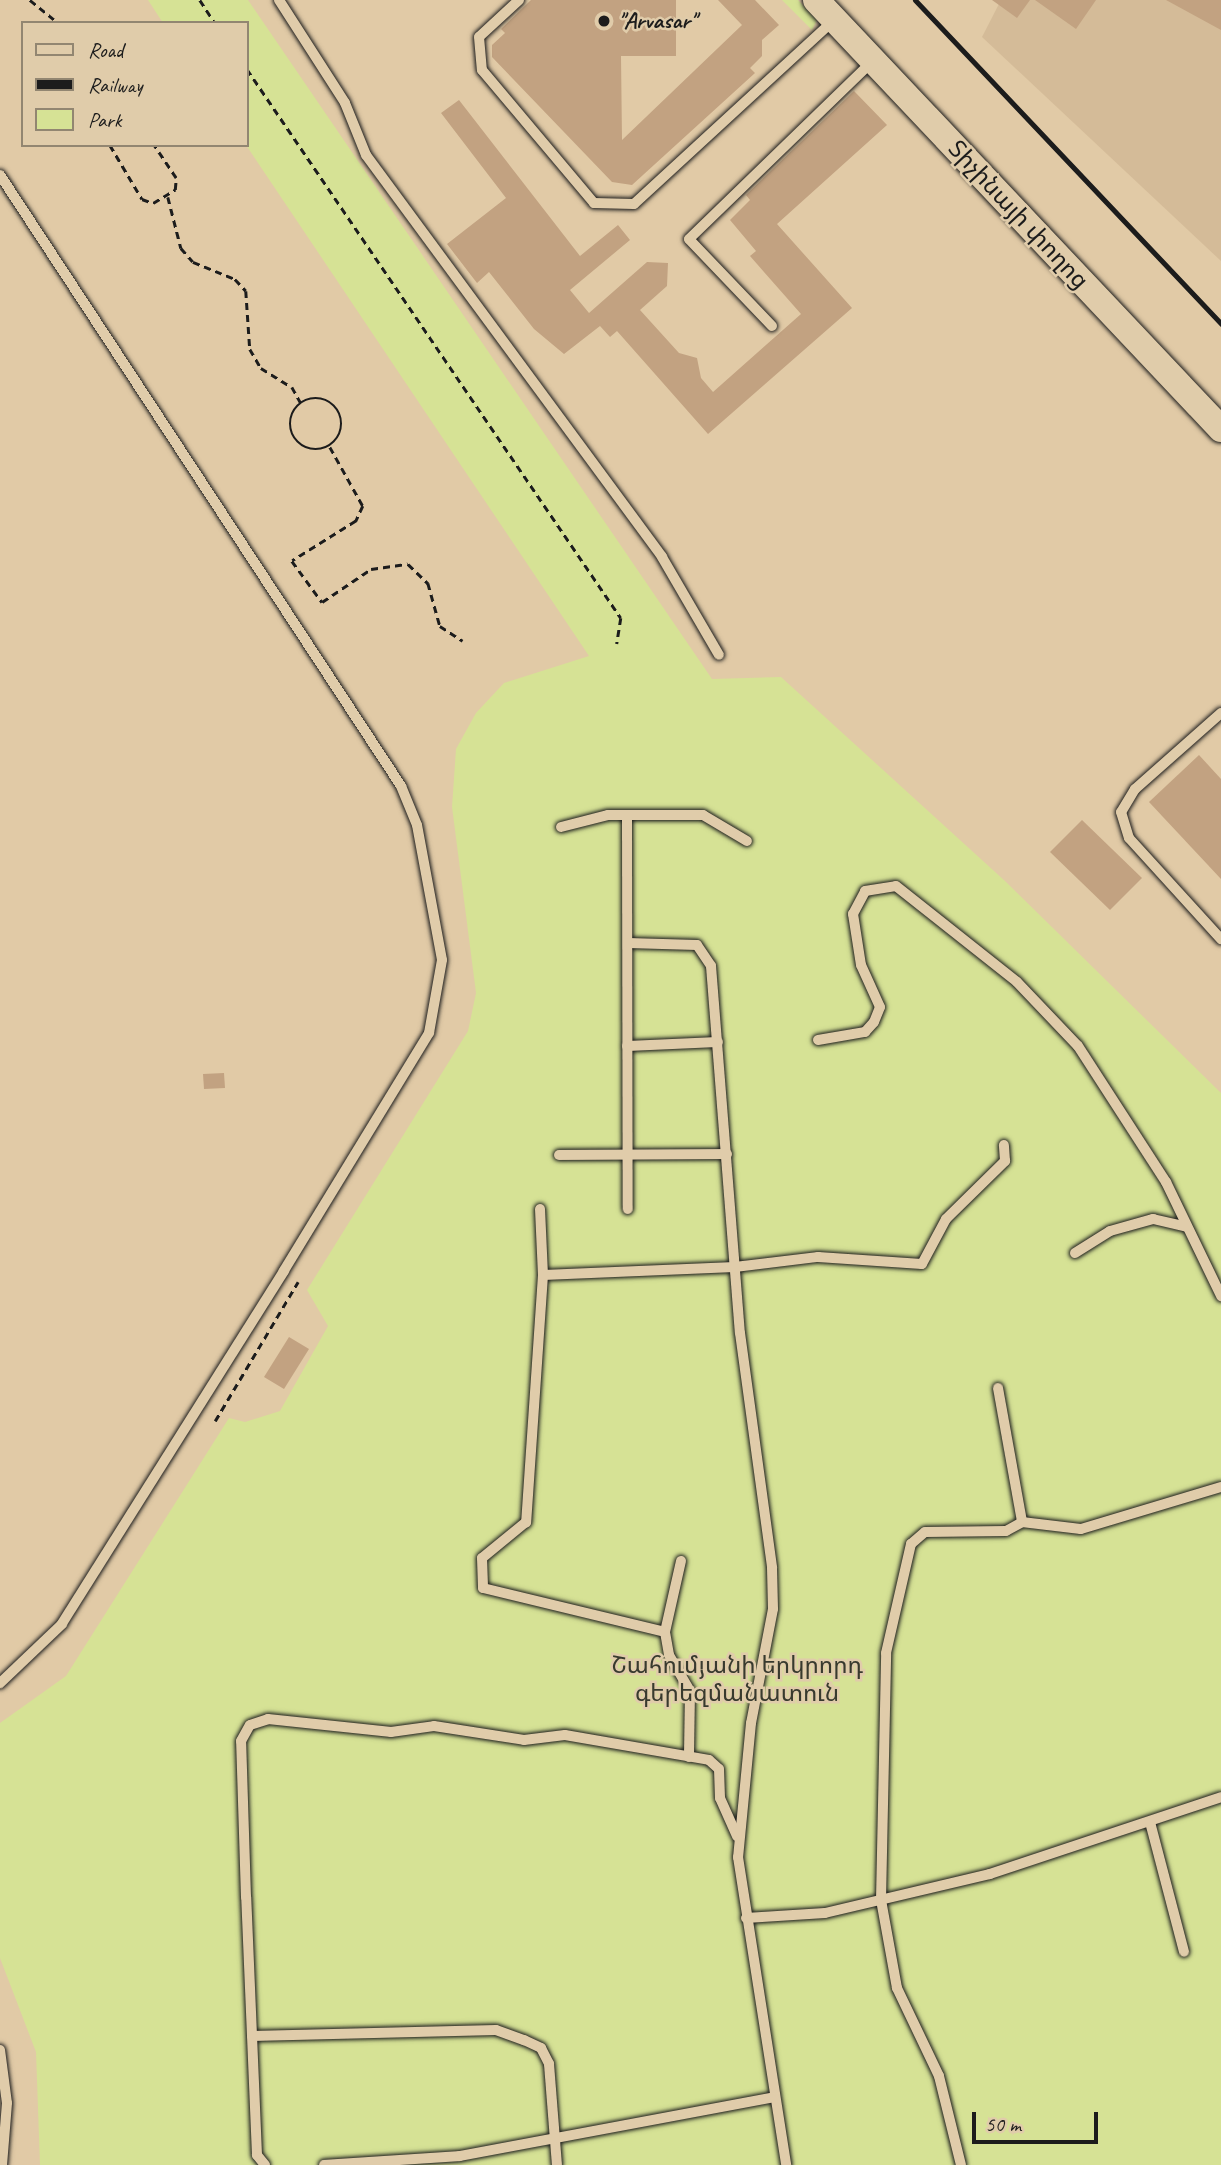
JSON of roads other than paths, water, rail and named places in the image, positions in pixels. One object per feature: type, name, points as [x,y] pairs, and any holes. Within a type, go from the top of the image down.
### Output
[{"type":"street","name":"Տիչինայի փողոց","points":[[816,0],[1221,429]]},
{"type":"lane","points":[[279,0],[345,103],[366,155],[662,557],[719,655]]},
{"type":"lane","points":[[519,0],[479,37],[482,70],[594,204],[634,204],[834,20]]},
{"type":"lane","points":[[772,327],[689,239],[873,61]]},
{"type":"lane","points":[[0,175],[401,786],[418,825],[442,960],[429,1033],[284,1271],[62,1624],[0,1683]]},
{"type":"lane","points":[[1221,713],[1135,789],[1121,812],[1129,838],[1221,939]]},
{"type":"lane","points":[[561,827],[608,816],[627,820],[703,815],[747,841]]},
{"type":"lane","points":[[627,820],[628,1209]]},
{"type":"lane","points":[[818,1040],[865,1032],[874,1022],[880,1007],[861,965],[853,914],[865,891],[896,886],[1017,982],[1078,1046],[1121,1107],[1187,1227],[1221,1296]]},
{"type":"lane","points":[[628,943],[697,946],[707,953],[718,1042],[735,1267],[773,1609],[738,1837],[746,1918],[786,2165]]},
{"type":"lane","points":[[627,1046],[718,1042]]},
{"type":"lane","points":[[543,1275],[735,1267],[818,1257],[922,1264],[946,1219],[1004,1161],[1004,1145]]},
{"type":"lane","points":[[559,1155],[627,1152],[727,1154]]},
{"type":"lane","points":[[540,1209],[543,1275],[526,1522],[482,1558],[483,1588],[665,1632]]},
{"type":"lane","points":[[1075,1253],[1110,1231],[1153,1219],[1187,1227]]},
{"type":"lane","points":[[998,1388],[1022,1522]]},
{"type":"lane","points":[[961,2165],[939,2076],[897,1988],[881,1900],[886,1653],[911,1544],[925,1532],[1006,1531],[1022,1522],[1081,1529],[1221,1487]]},
{"type":"lane","points":[[681,1562],[665,1632],[669,1656],[690,1691],[689,1757]]},
{"type":"lane","points":[[265,2165],[257,2155],[241,1741],[250,1725],[268,1719],[391,1732],[434,1727],[524,1740],[565,1735],[689,1757],[719,1769],[720,1798],[738,1837]]},
{"type":"lane","points":[[746,1918],[825,1913],[990,1874],[1221,1797]]},
{"type":"lane","points":[[1150,1822],[1184,1952]]},
{"type":"lane","points":[[252,2036],[496,2030],[524,2040],[541,2048],[549,2064],[552,2140],[557,2165]]},
{"type":"lane","points":[[0,2050],[7,2104],[2,2165]]},
{"type":"lane","points":[[324,2165],[460,2156],[774,2097]]},
{"type":"railway","points":[[915,0],[1221,324]]},
{"type":"place","name":"\"Arvasar\"","points":[[604,21]]},
{"type":"park label","name":"Շահումյանի երկրորդ գերեզմանատուն","points":[[737,1680]]}]
